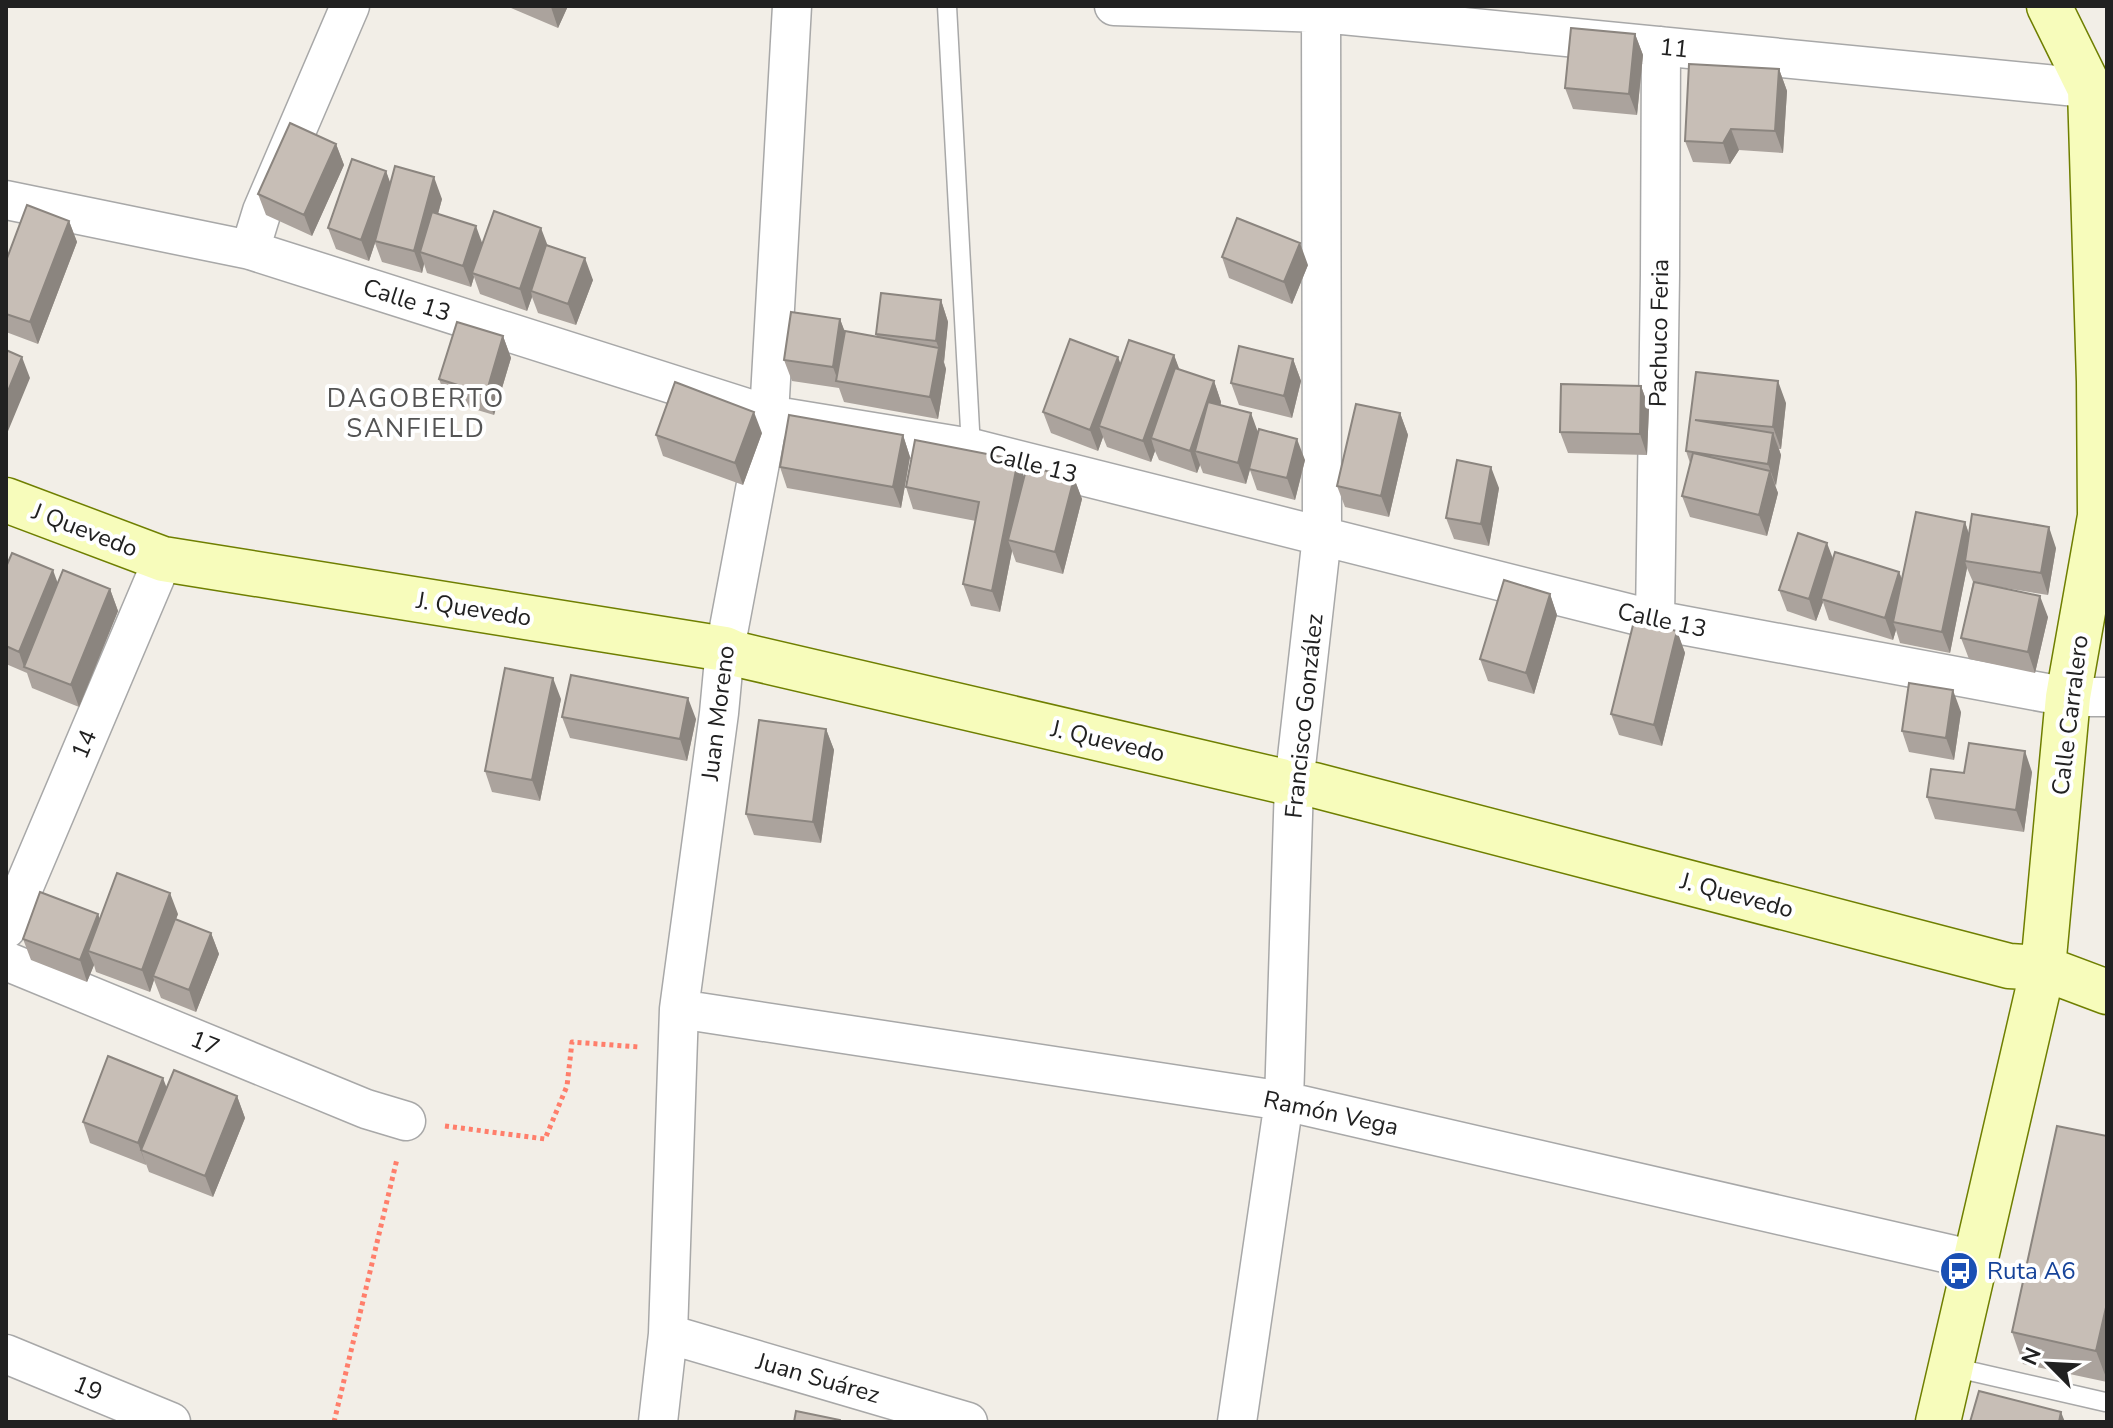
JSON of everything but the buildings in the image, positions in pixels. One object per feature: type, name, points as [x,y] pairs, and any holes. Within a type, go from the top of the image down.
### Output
[{"type":"street","points":[[250,250],[262,211],[350,6]]},
{"type":"street","name":"Juan Moreno","points":[[658,1422],[668,1334],[679,1009],[725,649],[769,415],[792,6]]},
{"type":"street","name":"11","points":[[1114,6],[1322,10],[2098,89]]},
{"type":"street","name":"Calle Carralero","points":[[1938,1422],[2043,968],[2088,697],[2103,507],[2099,381],[2098,89],[2049,6]]},
{"type":"street","name":"Francisco González","points":[[1237,1422],[1284,1101],[1294,784],[1322,536],[1322,10]]},
{"type":"street","name":"Pachuco Feria","points":[[1655,620],[1661,46]]},
{"type":"street","name":"Calle 13","points":[[6,200],[250,250],[769,415],[971,448],[1655,620],[2088,697]]},
{"type":"street","name":"J Quevedo","points":[[6,500],[163,559]]},
{"type":"street","name":"J. Quevedo","points":[[163,559],[725,649],[1294,784],[1314,785],[2009,966],[2043,968],[2107,992]]},
{"type":"street","name":"14","points":[[6,929],[163,559]]},
{"type":"street","name":"17","points":[[6,961],[366,1109],[406,1121]]},
{"type":"street","name":"Ramón Vega","points":[[679,1009],[1284,1101],[1975,1260]]},
{"type":"street","name":"Juan Suárez","points":[[668,1334],[968,1422]]},
{"type":"street","name":"19","points":[[6,1354],[171,1422]]},
{"type":"lane","points":[[947,6],[971,448]]},
{"type":"lane","points":[[1952,1367],[2105,1402]]},
{"type":"path","points":[[334,1422],[406,1121],[545,1139],[567,1086],[572,1042],[676,1050]]},
{"type":"place","name":"Ruta A6","points":[[1959,1271]]},
{"type":"district","name":"DAGOBERTO SANFIELD","points":[[416,413]]}]
